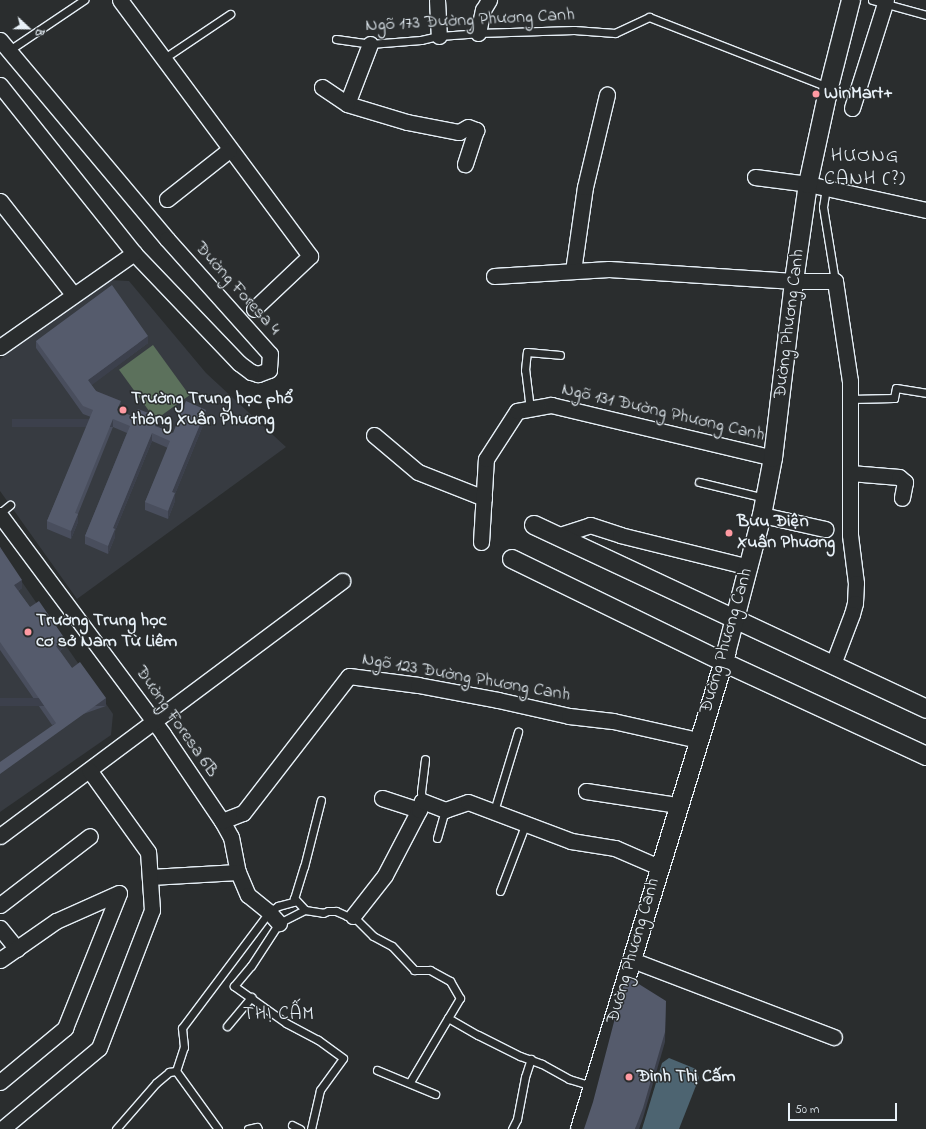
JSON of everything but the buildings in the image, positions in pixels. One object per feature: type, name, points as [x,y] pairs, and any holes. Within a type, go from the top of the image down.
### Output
[{"type":"street","points":[[120,0],[310,256],[254,309]]},
{"type":"street","points":[[438,0],[438,36]]},
{"type":"street","points":[[478,33],[483,10],[489,0]]},
{"type":"street","name":"Đường Phương Canh","points":[[580,1129],[632,960],[658,867],[723,662],[764,507],[773,458],[794,281],[808,184],[828,87],[850,0]]},
{"type":"street","points":[[852,108],[881,1]]},
{"type":"street","points":[[347,104],[370,44]]},
{"type":"street","name":"Đường Foresa 4","points":[[0,85],[134,253],[239,363],[251,372],[258,374],[269,370],[270,354],[167,239],[3,49]]},
{"type":"street","points":[[322,87],[347,104],[407,122],[459,132],[468,127],[476,130],[465,164]]},
{"type":"street","points":[[574,271],[585,187],[607,95]]},
{"type":"street","points":[[167,199],[230,150]]},
{"type":"street","points":[[755,177],[808,184],[926,210]]},
{"type":"street","points":[[0,201],[73,294]]},
{"type":"street","points":[[0,347],[73,294],[134,253]]},
{"type":"street","points":[[494,276],[609,269],[794,281],[835,281],[850,381],[850,535],[855,568],[855,603],[833,664]]},
{"type":"street","name":"Ngõ 131 Đường Phương Canh","points":[[481,542],[486,459],[517,411],[551,405],[773,458]]},
{"type":"street","points":[[374,435],[418,472],[484,498]]},
{"type":"street","points":[[850,473],[899,477],[905,482],[902,498]]},
{"type":"street","points":[[764,507],[825,529]]},
{"type":"street","name":"Đường Foresa 6B","points":[[3,511],[154,722],[222,821],[230,837],[238,872],[248,895],[274,918]]},
{"type":"street","points":[[534,525],[833,664],[926,709]]},
{"type":"street","points":[[557,536],[590,525],[620,536],[749,567]]},
{"type":"street","points":[[512,559],[723,662],[926,756]]},
{"type":"street","points":[[0,836],[342,581]]},
{"type":"street","name":"Ngõ 123 Đường Phương Canh","points":[[222,821],[243,813],[349,676],[418,685],[498,700],[570,716],[612,721],[698,740]]},
{"type":"street","points":[[2,1129],[99,1048],[152,910],[148,852],[89,770]]},
{"type":"street","points":[[586,791],[678,805]]},
{"type":"street","points":[[382,798],[445,810],[468,802],[571,841],[615,848],[658,867]]},
{"type":"street","points":[[353,916],[385,876],[420,805]]},
{"type":"street","points":[[0,905],[90,836]]},
{"type":"street","points":[[150,878],[238,872]]},
{"type":"street","points":[[0,960],[56,921],[119,893],[65,1028],[0,1082]]},
{"type":"street","points":[[0,928],[17,949]]},
{"type":"street","points":[[632,960],[834,1037]]},
{"type":"lane","points":[[3,49],[84,0]]},
{"type":"lane","points":[[881,1],[926,15]]},
{"type":"lane","points":[[163,59],[230,14]]},
{"type":"lane","name":"Ngõ 173 Đường Phương Canh","points":[[336,39],[370,44],[478,33],[574,30],[615,33],[649,17],[828,87]]},
{"type":"lane","points":[[826,188],[823,207],[835,281]]},
{"type":"lane","points":[[530,409],[524,370],[527,352],[560,355]]},
{"type":"lane","points":[[850,399],[894,398],[896,388],[926,393]]},
{"type":"lane","points":[[699,482],[764,507]]},
{"type":"lane","points":[[494,811],[518,732]]},
{"type":"lane","points":[[420,805],[425,759]]},
{"type":"lane","points":[[311,1129],[320,1090],[343,1058],[318,1040],[286,1023],[234,986],[251,966],[274,918],[278,906],[293,902],[321,800]]},
{"type":"lane","points":[[437,838],[445,810]]},
{"type":"lane","points":[[500,891],[526,824]]},
{"type":"lane","points":[[294,898],[305,910]]},
{"type":"lane","points":[[176,1071],[184,1047],[182,1028],[274,918],[305,910],[323,913],[328,911],[336,911],[347,916],[353,916],[373,936],[392,946],[414,970],[430,970],[450,981],[460,998],[410,1082]]},
{"type":"lane","points":[[227,1026],[251,997]]},
{"type":"lane","points":[[448,1018],[478,1035],[531,1059],[569,1079],[593,1086]]},
{"type":"lane","points":[[512,1129],[517,1119],[525,1077],[531,1059]]},
{"type":"lane","points":[[377,1070],[410,1082],[435,1094]]},
{"type":"lane","points":[[116,1129],[156,1083],[169,1072],[176,1071]]},
{"type":"lane","points":[[176,1071],[218,1129]]},
{"type":"lane","points":[[292,1125],[300,1129]]},
{"type":"lane","points":[[248,1129],[257,1127],[258,1129]]},
{"type":"shaded area","name":"Trường Trung học phổ thông Xuân Phương","points":[[109,280],[129,281],[206,373],[286,447],[77,599],[0,491],[0,359]]},
{"type":"shaded area","name":"Trường Trung học cơ sở Nam Từ Liêm","points":[[0,550],[113,714],[111,735],[0,812]]},
{"type":"green space","points":[[153,345],[189,395],[155,420],[119,370]]},
{"type":"water","points":[[669,1058],[696,1069],[699,1078],[679,1129],[642,1129],[662,1063]]},
{"type":"place","name":"WinMart+","points":[[816,94]]},
{"type":"place","name":"Trường Trung học phổ thông Xuân Phương","points":[[123,410]]},
{"type":"place","name":"Bưu Điện Xuân Phương","points":[[729,533]]},
{"type":"place","name":"Trường Trung học cơ sở Nam Từ Liêm","points":[[28,632]]},
{"type":"place","name":"Đình Thị Cấm","points":[[629,1077]]},
{"type":"district","name":"HƯƠNG CANH (?)","points":[[865,168]]},
{"type":"district","name":"THỊ CẤM","points":[[279,1015]]}]
